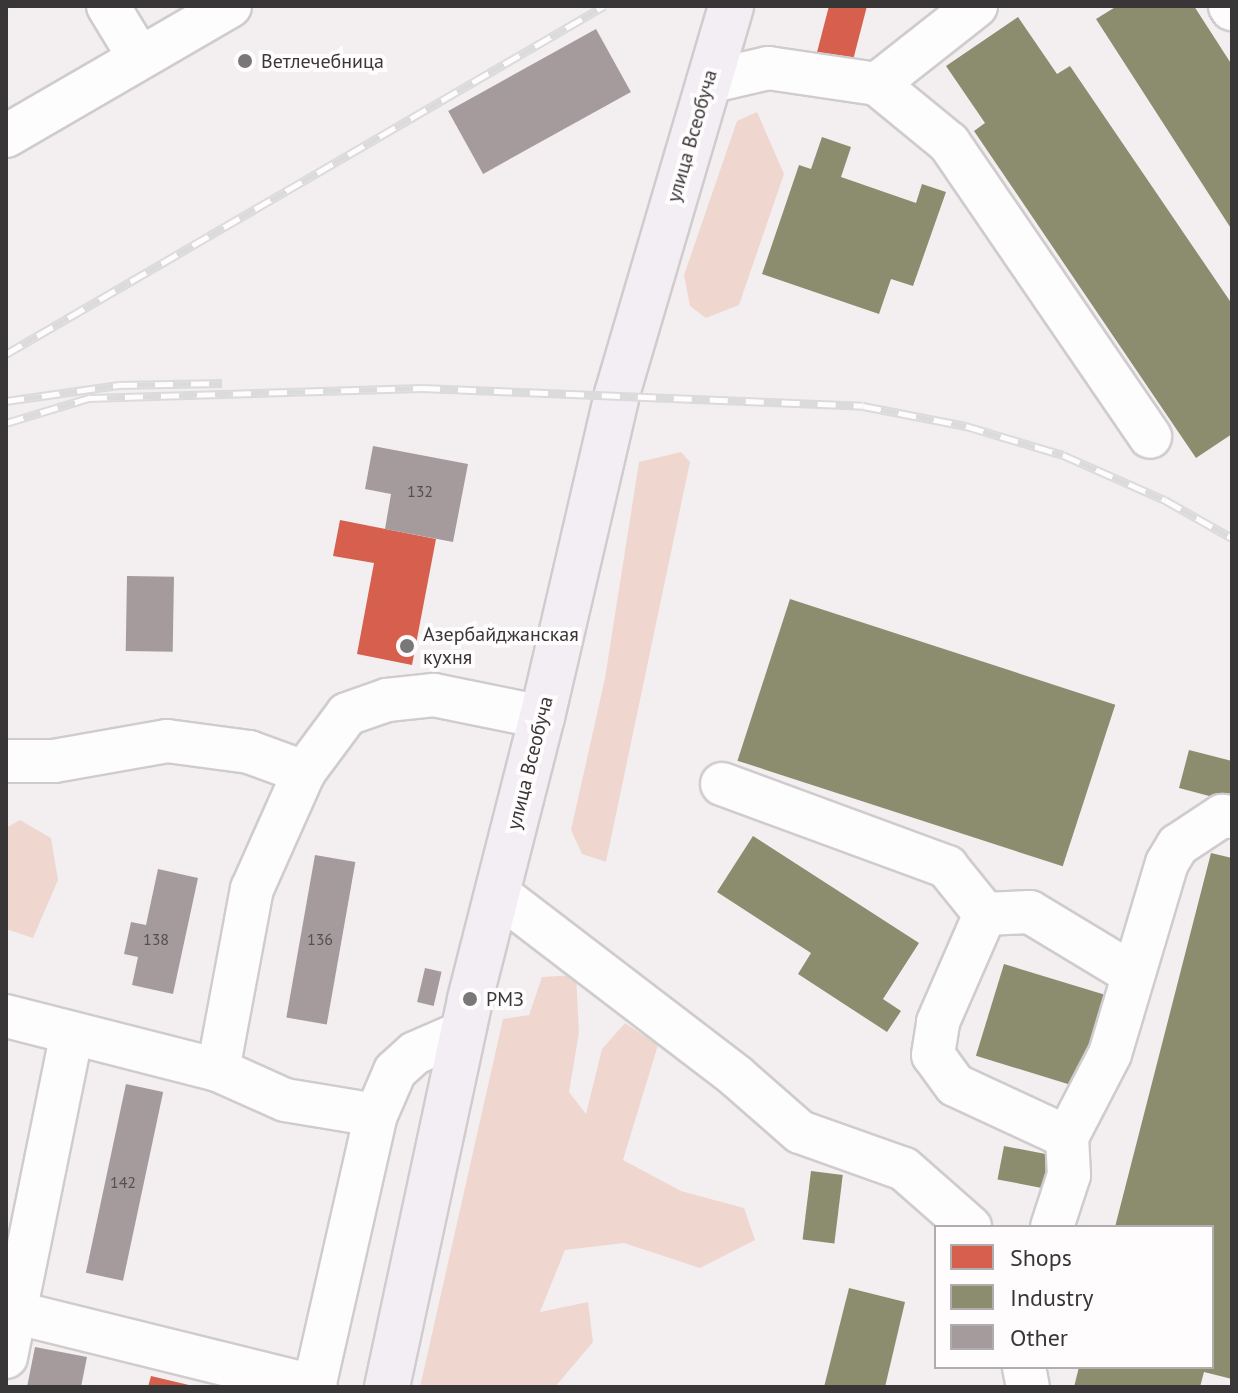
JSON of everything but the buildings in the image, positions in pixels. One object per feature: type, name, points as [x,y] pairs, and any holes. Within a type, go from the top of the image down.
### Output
[{"type":"main road","name":"улица Всеобуча","points":[[387,1387],[463,1032],[542,717],[617,394],[731,6]]},
{"type":"street","points":[[108,6],[139,57]]},
{"type":"street","points":[[6,136],[230,6]]},
{"type":"street","points":[[877,84],[976,6]]},
{"type":"street","points":[[708,82],[768,68],[877,84],[949,143],[1150,437]]},
{"type":"street","points":[[218,1070],[252,889],[304,772],[347,714],[387,700],[434,695],[542,717]]},
{"type":"street","points":[[6,761],[54,761],[167,741],[249,752],[304,772]]},
{"type":"street","points":[[722,784],[947,867],[985,914]]},
{"type":"street","points":[[1053,1225],[1069,1175],[1067,1137],[1110,1054],[1131,973],[1178,845],[1222,816],[1232,817]]},
{"type":"street","points":[[497,893],[736,1076],[800,1132],[904,1169],[968,1225]]},
{"type":"street","points":[[985,914],[1030,912],[1131,973]]},
{"type":"street","points":[[985,914],[938,1022],[933,1055],[955,1085],[1067,1137]]},
{"type":"street","points":[[6,1016],[218,1070],[285,1100],[376,1115]]},
{"type":"street","points":[[10,1311],[297,1385],[376,1115],[395,1071],[415,1053],[463,1032]]},
{"type":"street","points":[[6,1357],[10,1311],[72,1034]]},
{"type":"shaded area","points":[[757,112],[784,174],[739,305],[706,318],[690,306],[684,275],[737,121]]},
{"type":"shaded area","points":[[681,452],[690,462],[606,862],[582,854],[571,830],[605,678],[639,462]]},
{"type":"shaded area","points":[[20,820],[51,838],[58,880],[33,938],[6,929],[6,828]]},
{"type":"shaded area","points":[[576,975],[579,1032],[569,1092],[586,1114],[602,1049],[625,1023],[658,1045],[623,1160],[681,1191],[744,1208],[755,1240],[700,1268],[624,1243],[565,1250],[540,1312],[588,1302],[593,1342],[555,1387],[420,1387],[503,1019],[529,1015],[542,977]]},
{"type":"railway","points":[[6,354],[604,6]]},
{"type":"railway","points":[[6,401],[119,385],[222,383]]},
{"type":"railway","points":[[6,423],[89,398],[422,388],[863,406],[966,426],[1063,455],[1165,500],[1232,538]]},
{"type":"place","name":"Ветлечебница","points":[[245,61]]},
{"type":"place","name":"Азербайджанская кухня","points":[[407,646]]},
{"type":"place","name":"РМЗ","points":[[470,999]]}]
